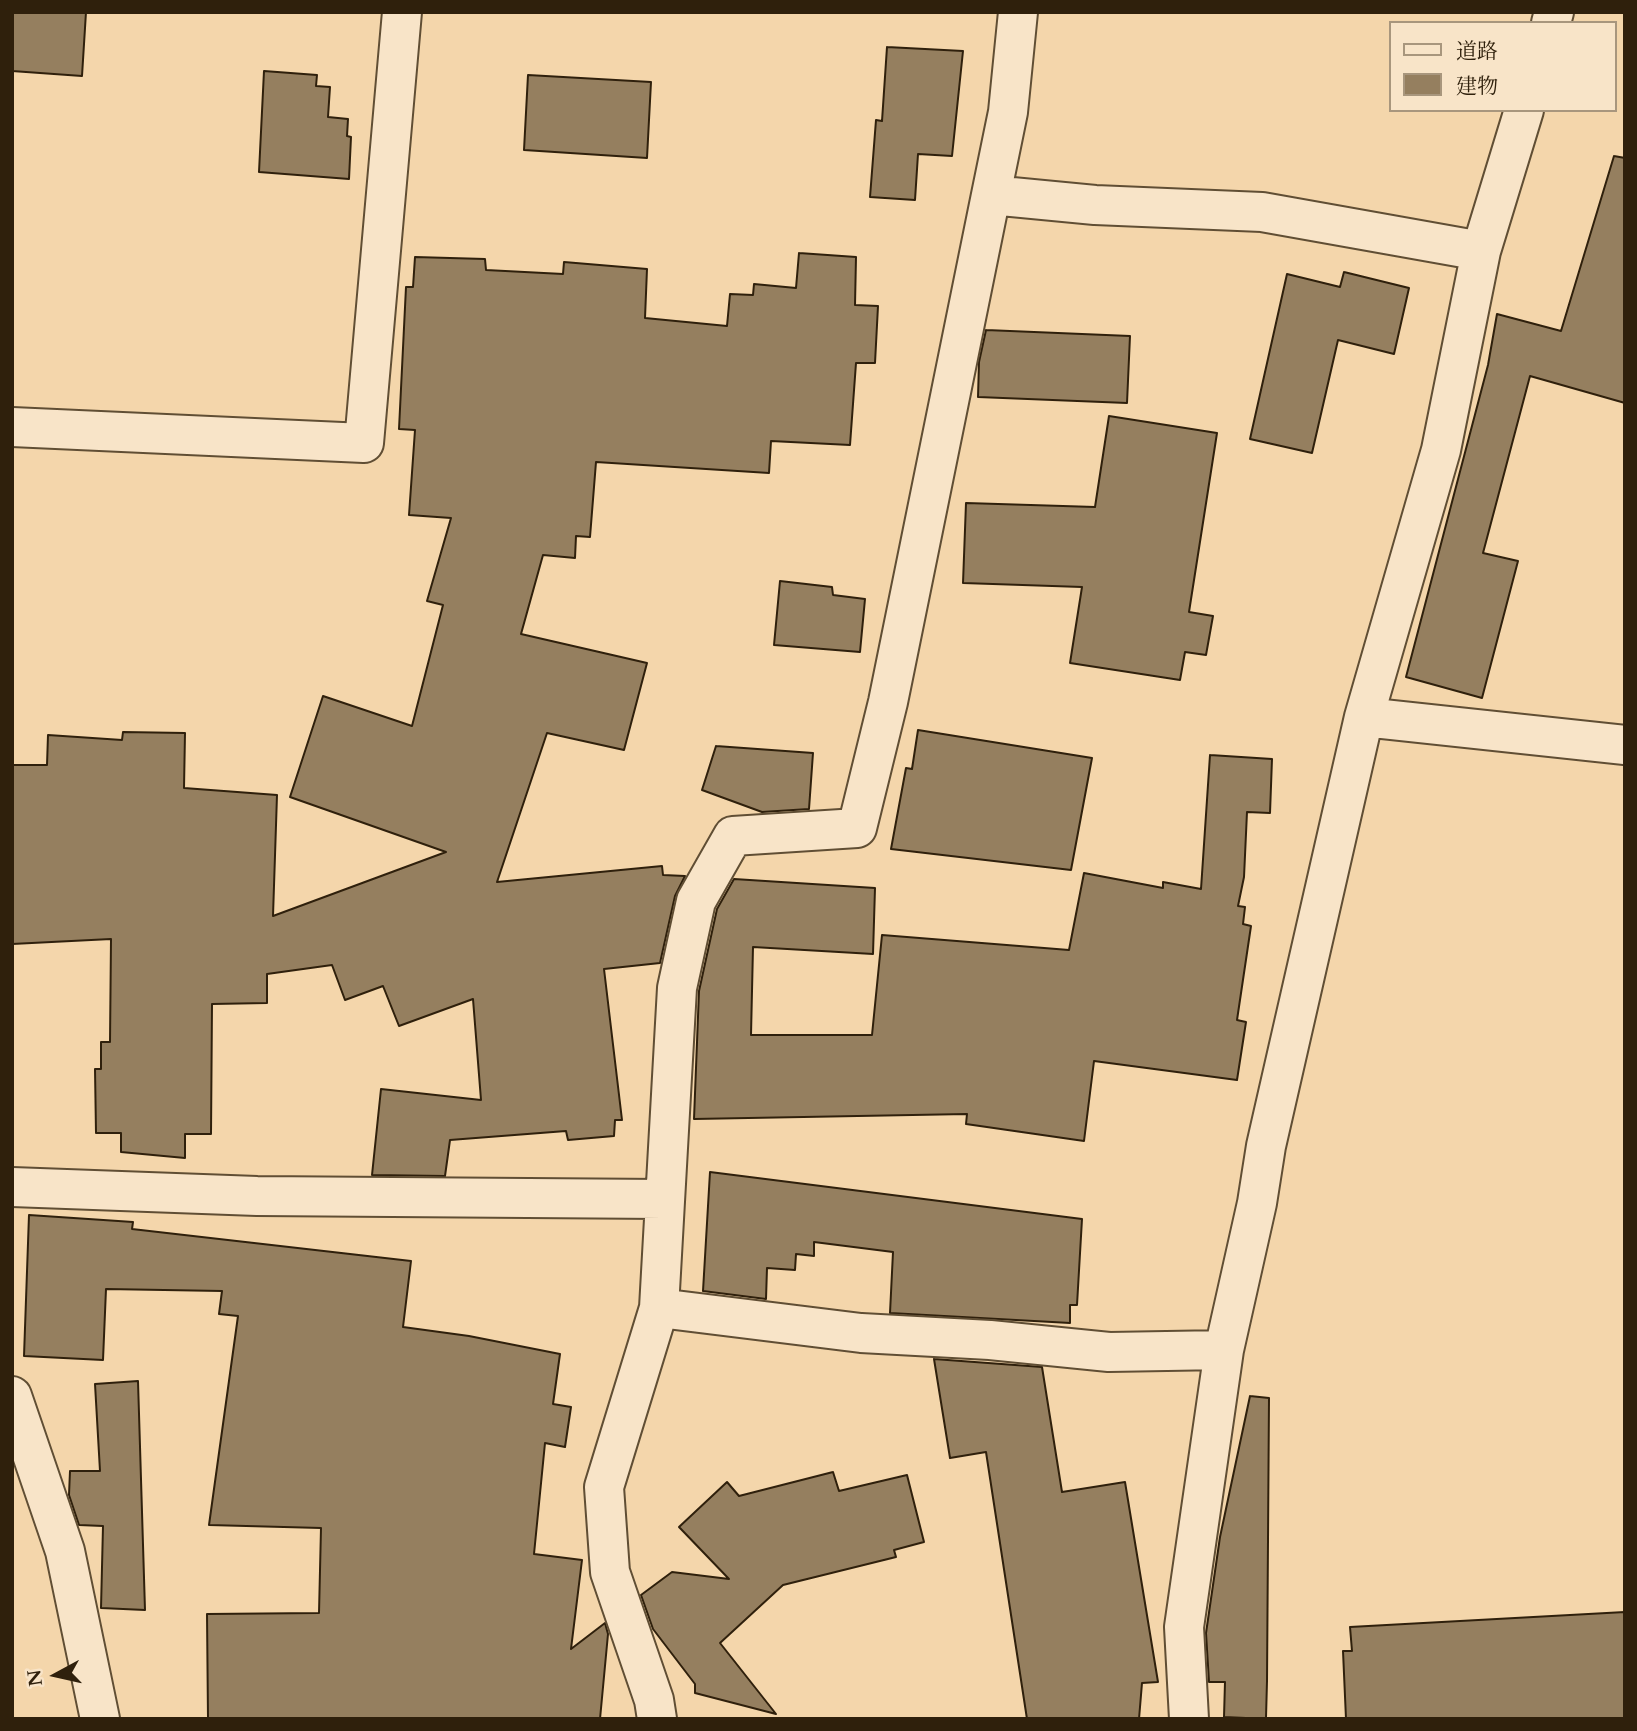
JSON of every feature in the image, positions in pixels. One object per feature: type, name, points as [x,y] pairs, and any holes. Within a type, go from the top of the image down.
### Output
[{"type":"street","points":[[12,427],[364,443],[402,12]]},
{"type":"street","points":[[657,1719],[654,1700],[610,1573],[604,1487],[659,1308],[663,1199],[677,988],[696,901],[733,836],[857,828],[888,702],[1008,112],[1018,12]]},
{"type":"street","points":[[1189,1719],[1184,1628],[1224,1350],[1257,1203],[1266,1146],[1364,716],[1441,450],[1482,251],[1523,112]]},
{"type":"street","points":[[990,195],[1095,205],[1262,212],[1482,251]]},
{"type":"street","points":[[1364,716],[1625,745]]},
{"type":"street","points":[[12,1187],[257,1196],[663,1199]]},
{"type":"street","points":[[659,1308],[861,1333],[990,1340],[1110,1352],[1224,1350]]},
{"type":"street","points":[[12,1396],[20,1448],[65,1551],[100,1719]]},
{"type":"building","points":[[12,12],[86,12],[82,76],[12,71]]},
{"type":"building","points":[[887,47],[963,51],[952,156],[918,154],[915,200],[870,197],[876,120],[882,121]]},
{"type":"building","points":[[264,71],[317,75],[316,86],[330,87],[328,117],[348,119],[347,136],[351,137],[349,179],[259,172]]},
{"type":"building","points":[[528,75],[651,82],[647,158],[524,150]]},
{"type":"building","points":[[1614,156],[1625,158],[1625,403],[1530,376],[1483,553],[1518,561],[1482,698],[1406,677],[1488,365],[1497,314],[1561,331]]},
{"type":"building","points":[[799,253],[856,257],[855,305],[878,306],[875,363],[856,363],[850,445],[771,441],[769,473],[596,462],[590,537],[576,536],[575,558],[543,555],[521,634],[647,663],[624,750],[547,733],[497,882],[662,866],[663,875],[685,876],[675,896],[660,963],[604,969],[622,1120],[615,1120],[614,1136],[568,1140],[566,1131],[450,1140],[445,1176],[372,1175],[381,1089],[481,1100],[473,999],[399,1026],[383,986],[345,1000],[332,965],[267,974],[267,1003],[212,1004],[211,1134],[185,1134],[185,1158],[121,1152],[121,1133],[96,1133],[95,1069],[101,1069],[101,1042],[110,1042],[111,939],[12,944],[12,765],[47,765],[48,735],[122,740],[123,732],[185,733],[184,788],[277,795],[273,916],[446,852],[290,797],[323,696],[412,726],[443,605],[427,601],[451,518],[409,515],[415,430],[399,429],[406,287],[413,287],[415,257],[485,259],[486,270],[563,274],[564,262],[647,269],[645,318],[727,326],[730,294],[753,295],[754,284],[796,288]]},
{"type":"building","points":[[1344,272],[1409,288],[1394,354],[1338,340],[1312,453],[1250,439],[1287,274],[1340,287]]},
{"type":"building","points":[[986,330],[1130,336],[1127,403],[978,397],[979,362]]},
{"type":"building","points":[[1109,416],[1217,433],[1189,612],[1213,616],[1206,655],[1185,652],[1180,680],[1070,663],[1082,587],[963,583],[966,503],[1095,507]]},
{"type":"building","points":[[780,581],[832,587],[833,595],[865,599],[860,652],[774,645]]},
{"type":"building","points":[[918,730],[1092,758],[1071,870],[891,849],[906,768],[912,769]]},
{"type":"building","points":[[716,746],[813,753],[809,809],[762,812],[702,790]]},
{"type":"building","points":[[1210,755],[1272,759],[1270,813],[1247,812],[1244,877],[1238,906],[1245,907],[1243,924],[1251,926],[1237,1020],[1246,1022],[1237,1080],[1094,1061],[1084,1141],[966,1124],[967,1114],[694,1119],[699,991],[717,909],[734,879],[875,888],[873,954],[753,947],[751,1035],[872,1035],[882,935],[1069,950],[1084,873],[1163,888],[1163,882],[1201,889]]},
{"type":"building","points":[[710,1172],[1082,1219],[1077,1305],[1070,1305],[1070,1323],[890,1313],[893,1252],[814,1242],[814,1256],[796,1254],[795,1270],[767,1268],[766,1299],[703,1291]]},
{"type":"building","points":[[29,1215],[133,1222],[132,1229],[411,1261],[403,1327],[469,1336],[560,1354],[553,1404],[571,1407],[565,1447],[545,1443],[534,1554],[582,1560],[571,1649],[605,1623],[608,1634],[600,1719],[208,1719],[207,1614],[319,1613],[321,1528],[209,1525],[238,1316],[219,1314],[222,1291],[106,1289],[103,1360],[24,1356]]},
{"type":"building","points":[[934,1359],[1042,1367],[1062,1492],[1125,1482],[1158,1682],[1142,1683],[1139,1719],[1027,1719],[986,1452],[950,1458]]},
{"type":"building","points":[[138,1381],[145,1610],[101,1608],[103,1526],[79,1525],[69,1495],[70,1471],[100,1471],[95,1384]]},
{"type":"building","points":[[1250,1396],[1269,1398],[1266,1718],[1224,1717],[1225,1682],[1209,1682],[1206,1633],[1220,1537]]},
{"type":"building","points":[[833,1472],[839,1491],[907,1475],[924,1542],[894,1550],[896,1557],[783,1585],[720,1643],[776,1714],[695,1693],[695,1684],[653,1629],[641,1595],[672,1572],[729,1579],[679,1527],[727,1482],[739,1496]]},
{"type":"building","points":[[1625,1612],[1625,1719],[1346,1719],[1343,1651],[1352,1651],[1350,1627]]}]
